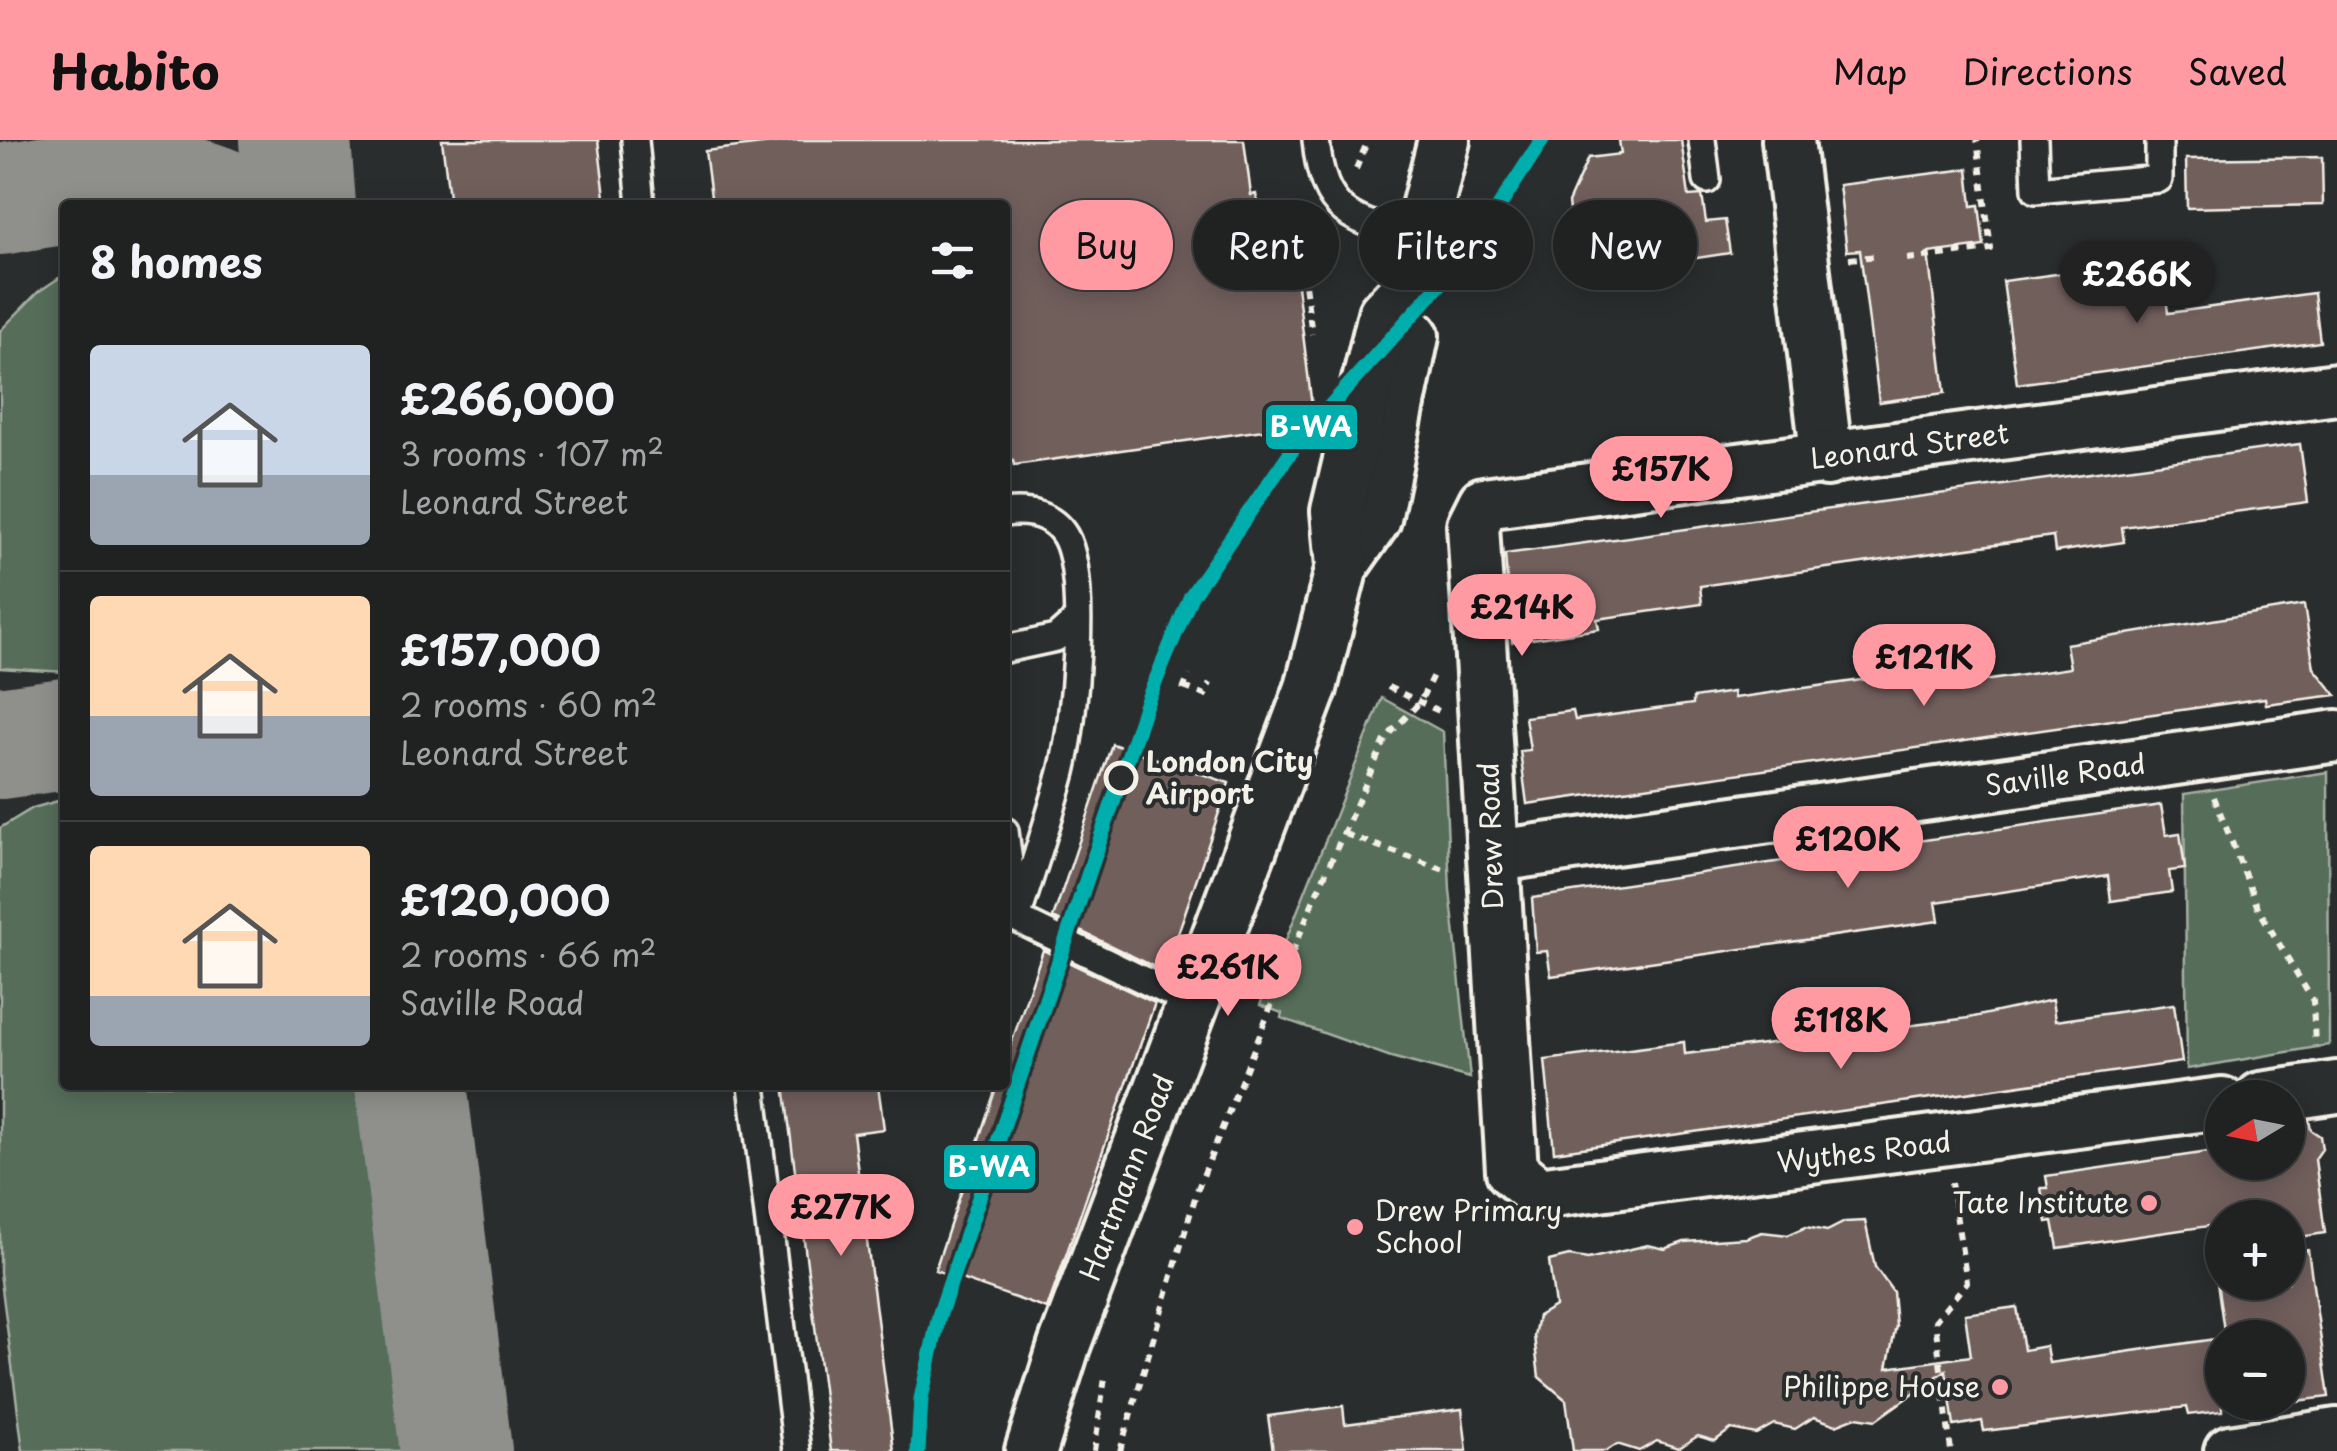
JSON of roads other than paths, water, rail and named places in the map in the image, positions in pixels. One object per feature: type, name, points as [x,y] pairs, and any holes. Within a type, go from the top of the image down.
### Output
[{"type":"street","name":"Hartmann Road","points":[[1428,200],[1444,140]]},
{"type":"street","points":[[1788,140],[1827,460]]},
{"type":"street","name":"Hartmann Road","points":[[1032,1451],[1064,1346],[1306,705],[1342,566],[1337,511],[1384,314],[1406,290]]},
{"type":"street","name":"Leonard Street","points":[[1484,503],[2337,389]]},
{"type":"street","name":"Drew Road","points":[[1484,503],[1473,525],[1512,1171]]},
{"type":"street","name":"Saville Road","points":[[1494,867],[2337,736]]},
{"type":"street","name":"Wythes Road","points":[[1512,1171],[1538,1193],[2205,1105]]},
{"type":"street","points":[[2230,1451],[2337,1434]]},
{"type":"lane","points":[[635,140],[641,200]]},
{"type":"lane","points":[[1316,140],[1322,182],[1342,212],[1359,220]]},
{"type":"lane","points":[[1702,140],[1707,180]]},
{"type":"lane","points":[[2034,140],[2036,190],[2159,179],[2159,140]]},
{"type":"lane","points":[[1010,512],[1022,511],[1048,518],[1065,536],[1075,570],[1076,620],[1065,758],[1016,919]]},
{"type":"lane","points":[[1010,647],[1056,638],[1076,620]]},
{"type":"lane","points":[[1010,872],[1016,919]]},
{"type":"lane","points":[[1016,919],[1192,1003]]},
{"type":"lane","points":[[753,1090],[797,1451]]},
{"type":"place","name":"London City Airport","points":[[1121,778]]},
{"type":"place","name":"Tate Institute","points":[[2149,1203]]},
{"type":"place","name":"Drew Primary School","points":[[1355,1227]]},
{"type":"place","name":"Philippe House","points":[[2000,1387]]}]
